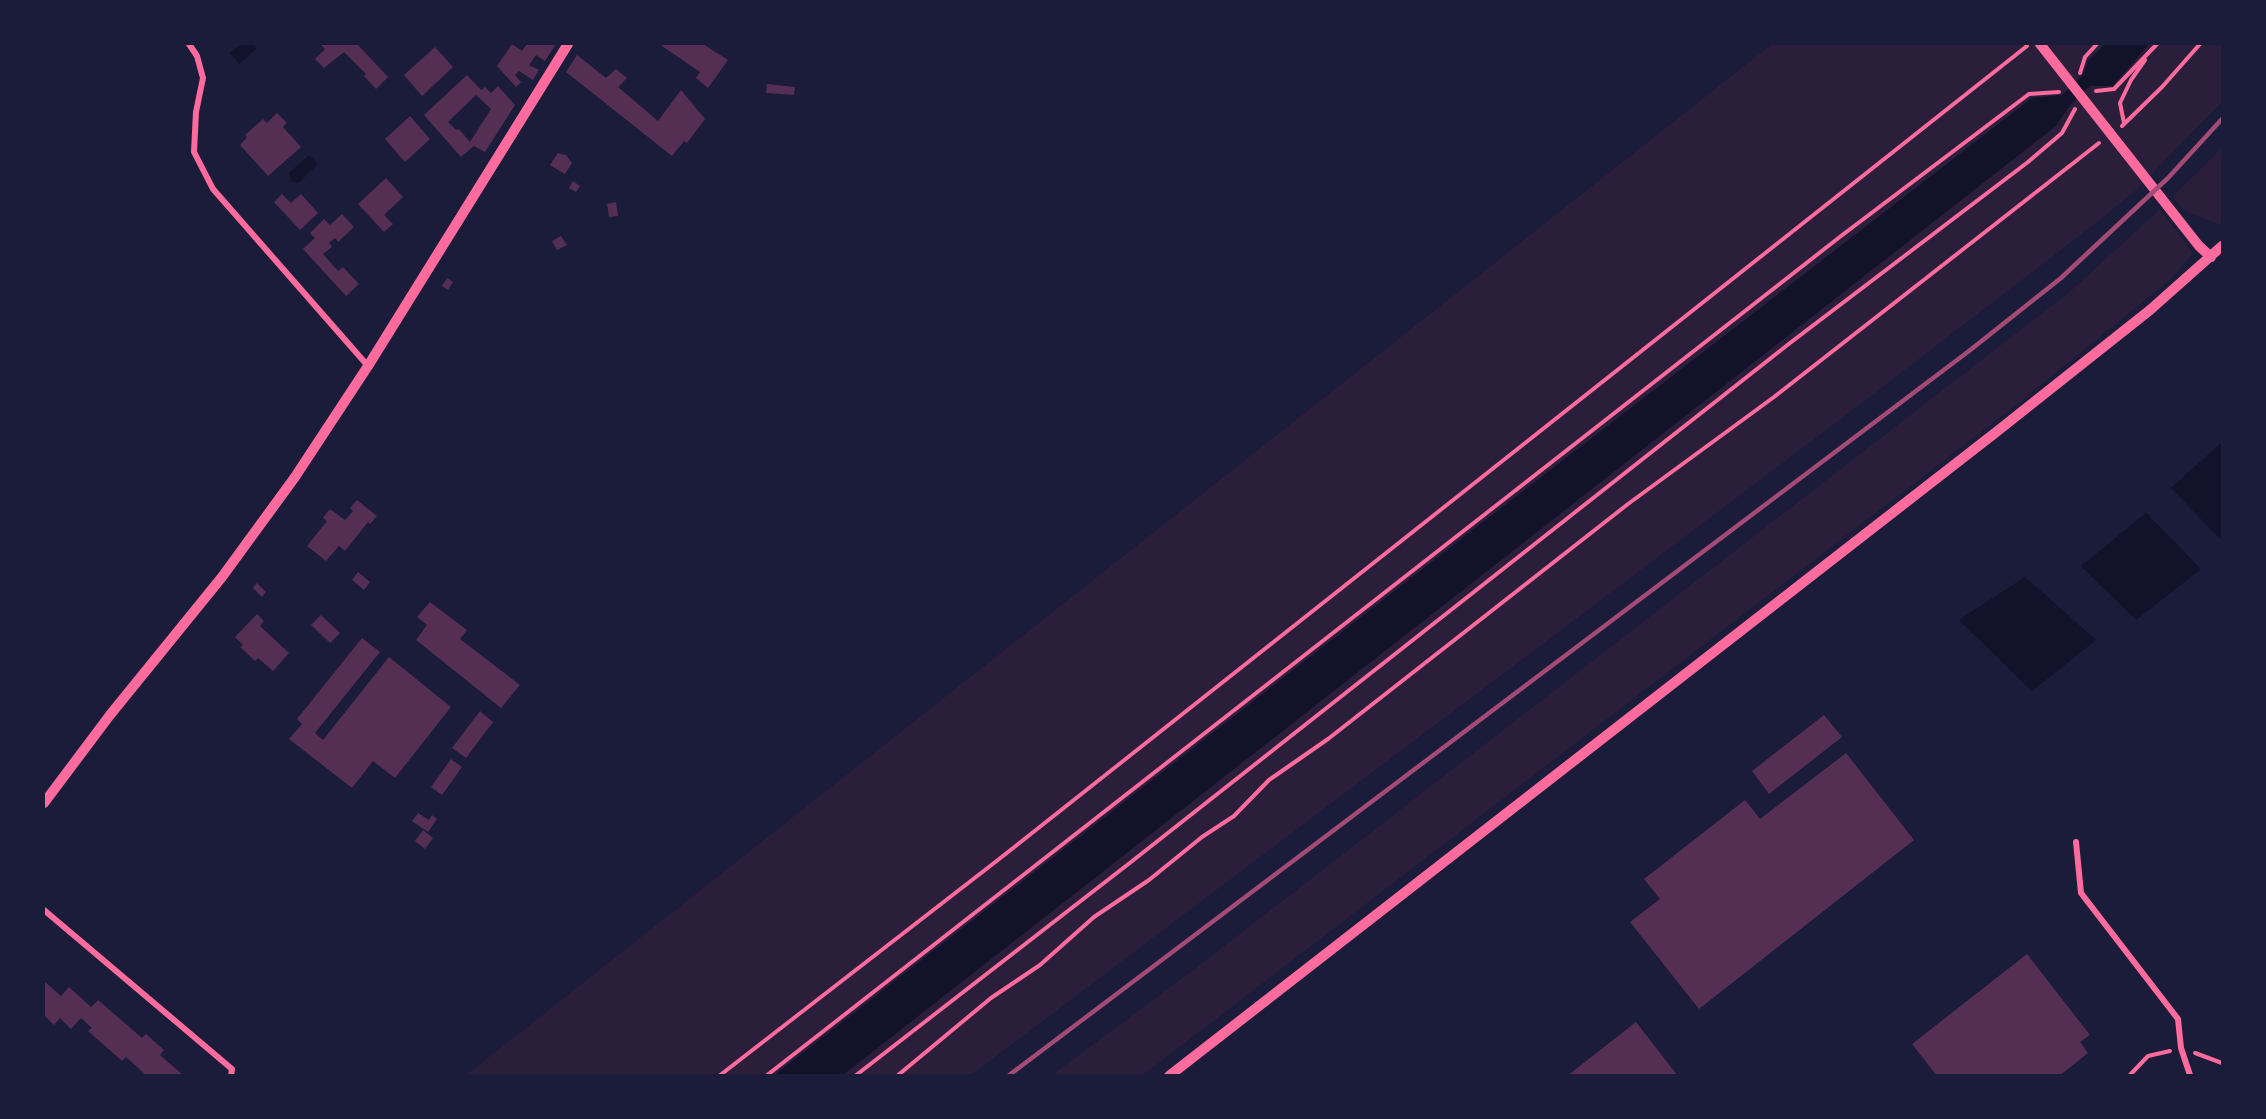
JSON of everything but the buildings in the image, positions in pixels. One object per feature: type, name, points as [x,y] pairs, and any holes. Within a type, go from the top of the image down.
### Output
[{"type":"street","points":[[189,44],[197,56],[203,78],[196,111],[194,152],[213,189],[368,366]]},
{"type":"street","points":[[44,803],[110,715],[222,577],[295,477],[368,366],[568,44]]},
{"type":"street","points":[[2040,44],[2199,246],[2211,257]]},
{"type":"street","points":[[1169,1076],[1995,433],[2150,310],[2223,246]]},
{"type":"street","points":[[2076,843],[2080,893],[2178,1019],[2181,1048],[2190,1075]]},
{"type":"street","points":[[44,910],[232,1069],[231,1076]]},
{"type":"path","points":[[719,1076],[1003,856],[2030,44]]},
{"type":"path","points":[[2073,80],[2079,74],[2085,57],[2097,44]]},
{"type":"path","points":[[897,1076],[991,998],[1040,965],[1094,917],[1149,880],[1202,837],[1234,816],[1269,780],[1328,739],[1628,504],[1774,397],[2112,133],[2162,87],[2200,44]]},
{"type":"path","points":[[2124,123],[2120,103],[2131,80],[2156,45]]},
{"type":"path","points":[[2093,91],[2114,89],[2156,45]]},
{"type":"path","points":[[766,1076],[1841,236],[2029,94],[2059,92],[2066,86]]},
{"type":"path","points":[[855,1076],[1790,343],[2028,162],[2062,133],[2075,109],[2081,103]]},
{"type":"shaded area","points":[[242,44],[253,44],[257,48],[239,64],[230,53]]},
{"type":"shaded area","points":[[1772,44],[2222,44],[2222,102],[2135,191],[2087,230],[1837,422],[971,1075],[465,1076]]},
{"type":"shaded area","points":[[2105,44],[2149,44],[2113,86],[2090,86],[2070,105],[2056,126],[843,1075],[773,1076],[1465,536],[2032,98],[2062,95],[2082,76],[2088,61]]},
{"type":"shaded area","points":[[2222,148],[2221,225],[2187,212],[2172,197]]},
{"type":"shaded area","points":[[309,155],[318,164],[298,183],[291,181],[289,173]]},
{"type":"shaded area","points":[[2160,209],[2193,253],[2172,278],[2020,402],[1143,1075],[1052,1075],[1197,967],[2072,290]]},
{"type":"shaded area","points":[[2222,442],[2222,541],[2171,488]]},
{"type":"shaded area","points":[[2146,513],[2201,569],[2136,620],[2081,566]]},
{"type":"shaded area","points":[[2025,577],[2096,640],[2032,691],[1959,620]]},
{"type":"railway","points":[[1008,1076],[1969,351],[2061,278],[2168,178],[2222,119]]}]
